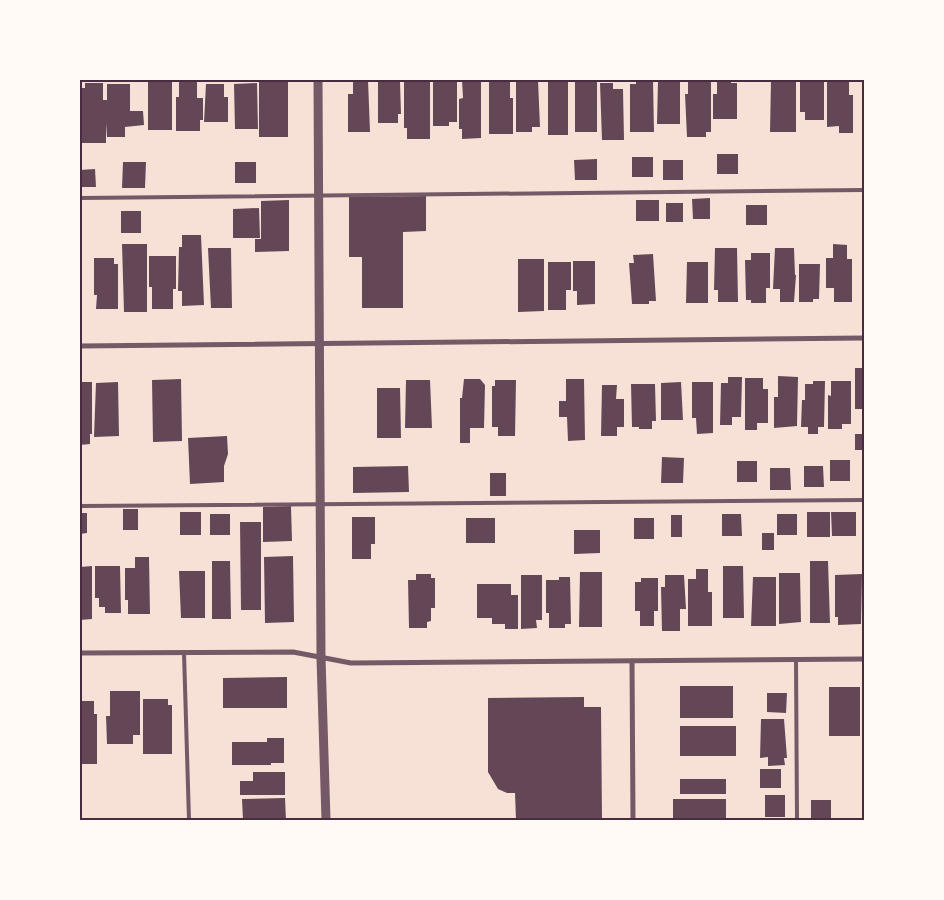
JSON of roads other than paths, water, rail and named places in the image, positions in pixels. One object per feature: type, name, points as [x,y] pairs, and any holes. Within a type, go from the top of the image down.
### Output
[{"type":"street","points":[[318,80],[322,658],[326,820]]},
{"type":"street","points":[[80,346],[864,338]]},
{"type":"street","points":[[80,653],[293,652],[351,663],[864,658]]},
{"type":"street","points":[[632,661],[633,820]]},
{"type":"lane","points":[[80,198],[864,190]]},
{"type":"lane","points":[[80,506],[864,500]]},
{"type":"lane","points":[[184,653],[189,820]]},
{"type":"lane","points":[[796,659],[797,820]]}]
